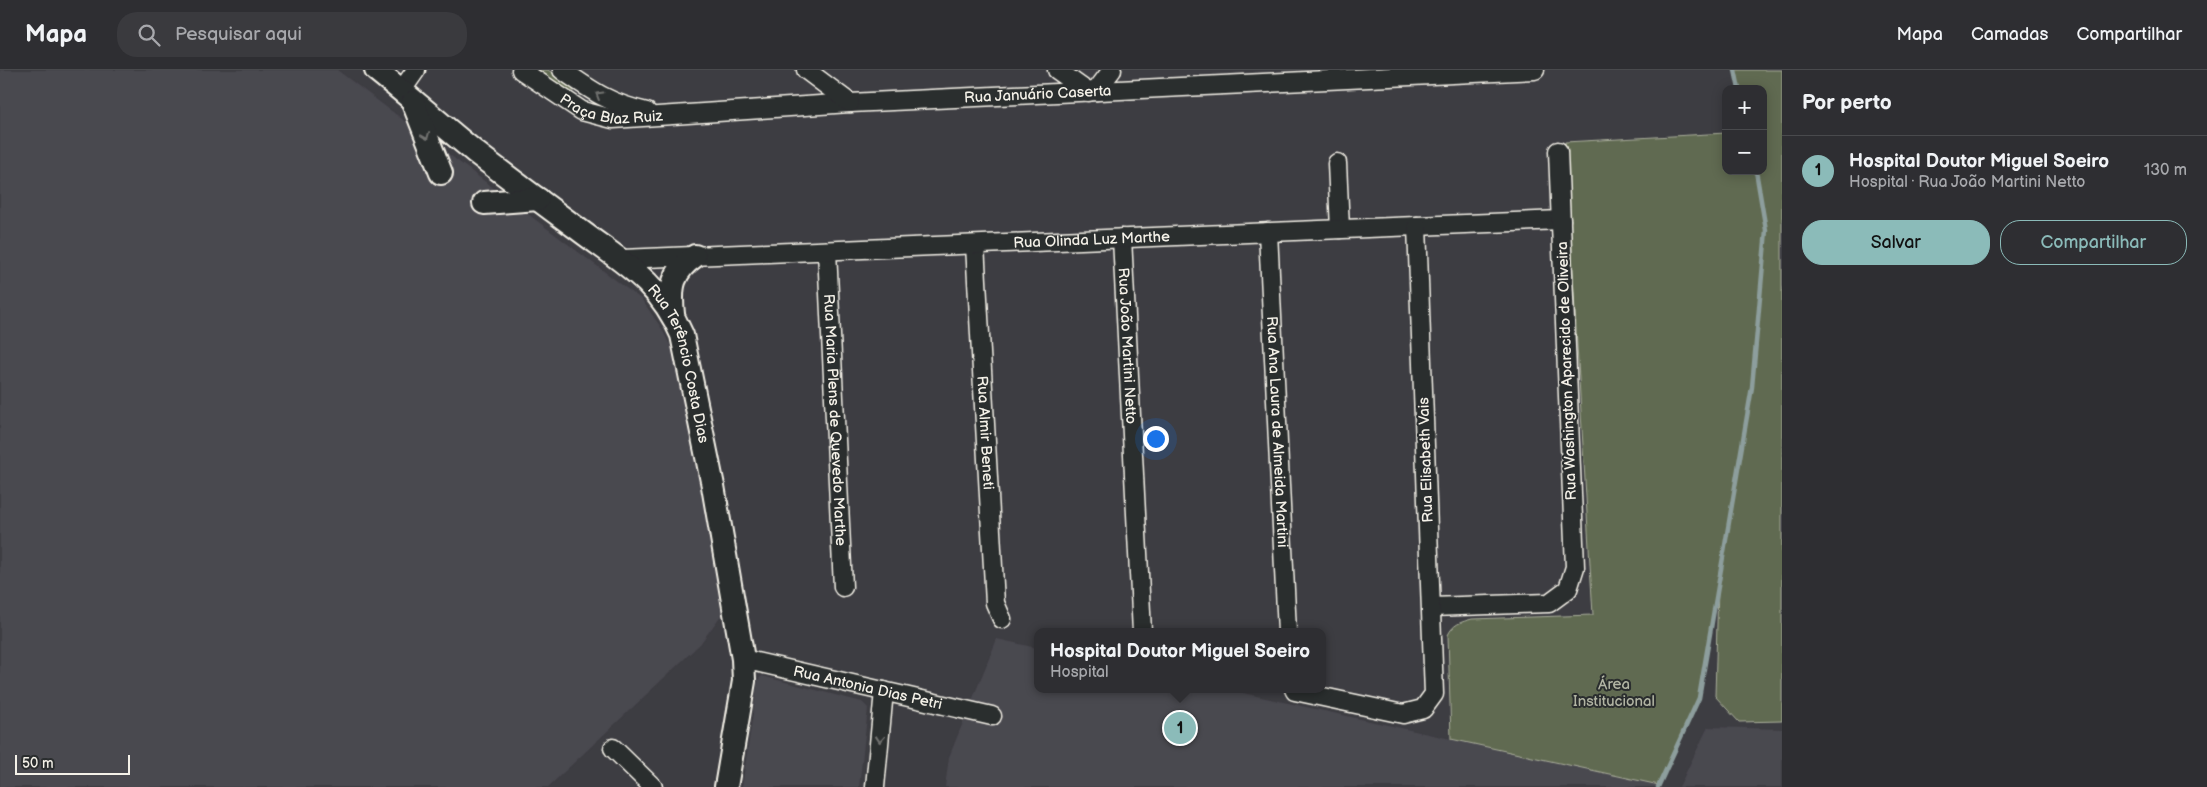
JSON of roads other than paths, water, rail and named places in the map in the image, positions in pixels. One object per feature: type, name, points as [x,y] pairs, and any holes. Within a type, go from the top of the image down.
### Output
[{"type":"street","name":"Rua Terêncio Costa Dias","points":[[376,70],[475,152],[622,259],[657,292],[673,314],[682,335],[713,486],[744,659],[744,681],[726,787]]},
{"type":"street","points":[[416,70],[406,94],[441,173]]},
{"type":"street","name":"Praça Blaz Ruiz","points":[[521,70],[582,112],[614,119],[662,115]]},
{"type":"street","name":"Praça Blaz Ruiz","points":[[562,70],[614,103],[662,115]]},
{"type":"street","points":[[806,70],[850,103]]},
{"type":"street","points":[[1058,70],[1092,91],[1112,70]]},
{"type":"street","points":[[1249,70],[1264,83]]},
{"type":"street","name":"Rua Januário Caserta","points":[[662,115],[850,103],[1460,72],[1535,70]]},
{"type":"street","name":"Rua Washington Aparecido de Oliveira","points":[[1432,607],[1549,603],[1568,589],[1575,567],[1558,151]]},
{"type":"street","points":[[1337,163],[1340,229]]},
{"type":"street","points":[[484,204],[538,199]]},
{"type":"street","name":"Rua Olinda Luz Marthe","points":[[622,259],[1561,220]]},
{"type":"street","name":"Rua Elisabeth Vais","points":[[1308,693],[1403,714],[1423,709],[1434,694],[1417,226]]},
{"type":"street","name":"Rua Ana Laura de Almeida Martini","points":[[1268,232],[1287,628]]},
{"type":"street","name":"Rua João Martini Netto","points":[[1122,238],[1142,628]]},
{"type":"street","name":"Rua Almir Beneti","points":[[975,245],[995,603],[1002,619]]},
{"type":"street","name":"Rua Maria Plens de Quevedo Marthe","points":[[827,251],[843,587]]},
{"type":"street","points":[[673,314],[674,280],[678,270],[695,256]]},
{"type":"street","name":"Rua Antonia Dias Petri","points":[[744,659],[992,716]]},
{"type":"street","points":[[875,787],[884,691]]},
{"type":"street","points":[[613,748],[653,787]]},
{"type":"waterway","points":[[1735,70],[1738,85]]},
{"type":"waterway","points":[[1658,787],[1699,698],[1752,387],[1766,230],[1757,175]]},
{"type":"place","name":"Hospital Doutor Miguel Soeiro","points":[[1180,728]]},
{"type":"park label","name":"Área Institucional","points":[[1614,692]]}]
